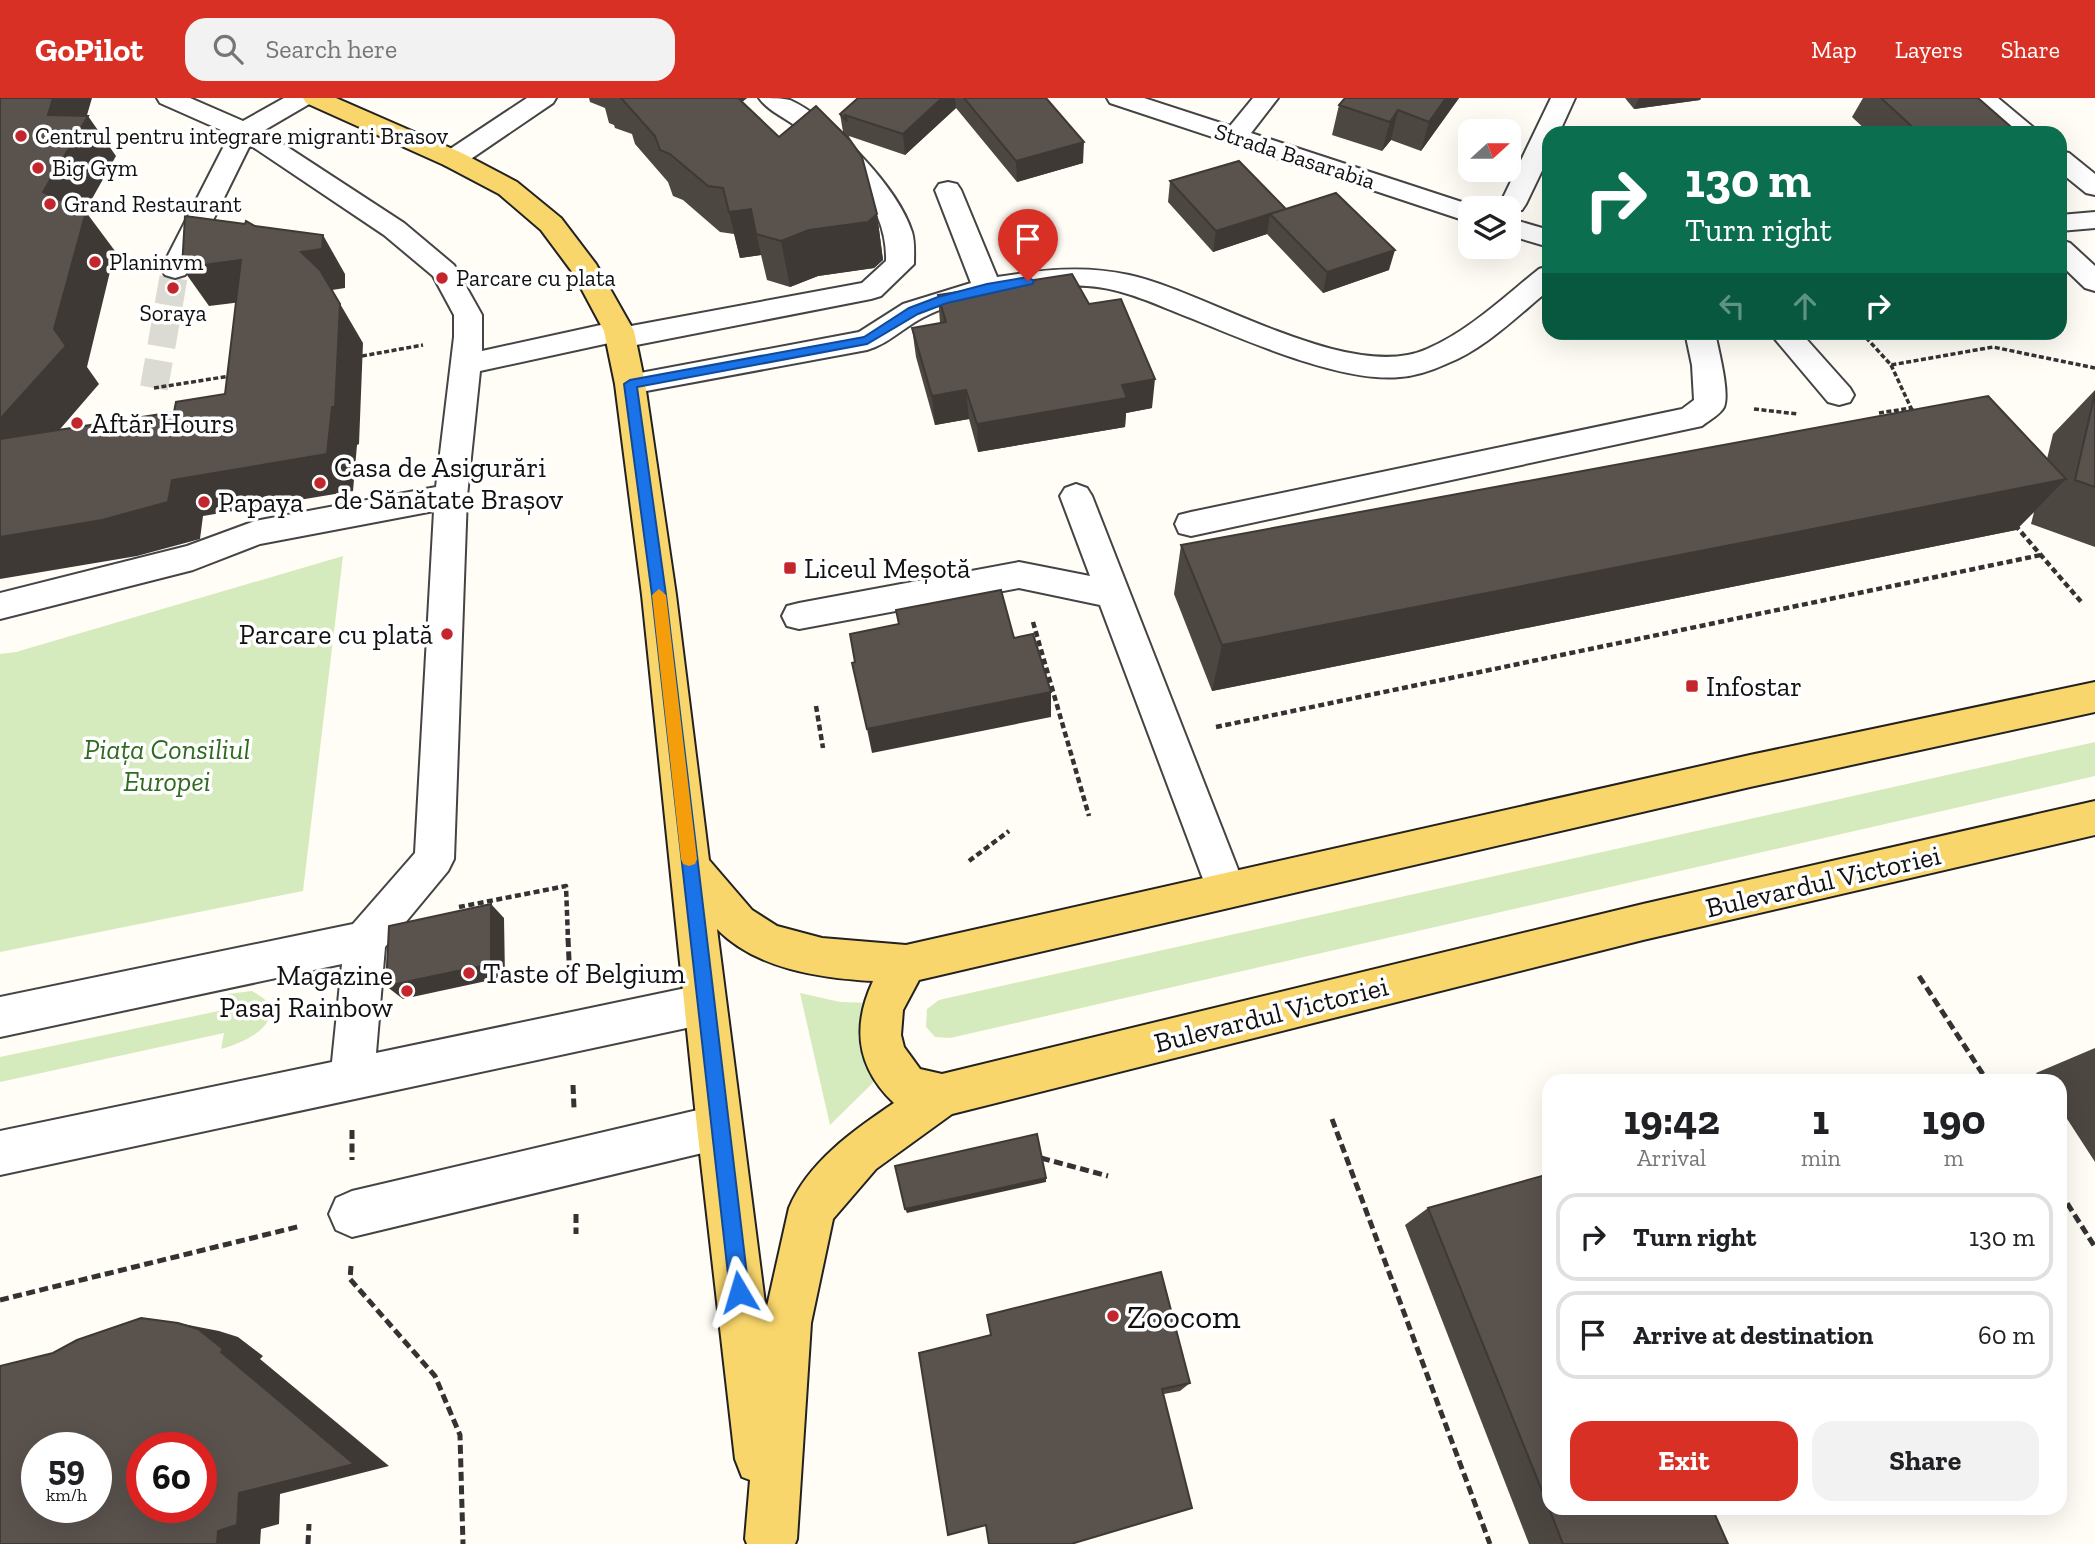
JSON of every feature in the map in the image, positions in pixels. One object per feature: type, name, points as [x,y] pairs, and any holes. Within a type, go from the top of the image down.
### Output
[{"type":"main road","points":[[315,98],[453,159],[508,188],[551,224],[586,270],[620,335],[630,384],[659,595],[719,1127],[771,1541]]},
{"type":"main road","points":[[690,867],[743,927],[781,946],[823,959],[906,964],[1763,768],[2095,697]]},
{"type":"main road","name":"Bulevardul Victoriei","points":[[771,1541],[787,1323],[812,1208],[860,1153],[942,1095],[1643,922],[2095,818]]},
{"type":"main road","points":[[906,964],[887,993],[879,1026],[887,1059],[908,1087],[942,1095]]},
{"type":"street","points":[[169,98],[244,131],[354,200],[394,229],[444,271],[468,315],[467,350],[451,496],[434,859],[365,940],[352,1076]]},
{"type":"street","points":[[175,269],[244,131],[302,98]]},
{"type":"street","points":[[453,159],[544,98]]},
{"type":"street","points":[[467,350],[620,335],[872,290],[900,264],[898,232],[872,184],[807,121],[772,98]]},
{"type":"street","name":"Strada Basarabia","points":[[1119,98],[1458,209]]},
{"type":"street","points":[[1235,136],[1266,98]]},
{"type":"street","points":[[1551,126],[1563,98]]},
{"type":"street","points":[[1983,98],[2018,126]]},
{"type":"street","points":[[1519,196],[1542,145]]},
{"type":"street","points":[[2067,165],[2095,187]]},
{"type":"street","points":[[948,190],[987,288]]},
{"type":"street","points":[[2067,222],[2095,220]]},
{"type":"street","points":[[1521,221],[1542,235]]},
{"type":"street","points":[[2067,256],[2095,282]]},
{"type":"street","points":[[630,384],[867,340],[914,311],[987,288],[1048,278],[1088,277],[1129,284],[1286,345],[1364,366],[1401,367],[1437,357],[1478,334],[1542,281]]},
{"type":"street","points":[[1191,524],[1691,418],[1710,404],[1702,340]]},
{"type":"street","points":[[1790,340],[1839,395]]},
{"type":"street","points":[[0,606],[193,556],[255,533],[451,496]]},
{"type":"street","points":[[1076,496],[1226,890]]},
{"type":"street","points":[[799,616],[1019,575],[1113,594]]},
{"type":"street","points":[[0,1017],[365,940]]},
{"type":"street","points":[[0,1153],[352,1076],[571,1034],[705,1004]]},
{"type":"street","points":[[352,1214],[719,1127]]},
{"type":"path","points":[[1868,340],[1891,365],[1911,408],[1920,418]]},
{"type":"path","points":[[1891,365],[1993,347],[2095,368]]},
{"type":"path","points":[[362,356],[467,350]]},
{"type":"path","points":[[154,388],[232,376]]},
{"type":"path","points":[[1710,404],[1803,415]]},
{"type":"path","points":[[1870,415],[1911,408]]},
{"type":"path","points":[[2006,516],[2083,604]]},
{"type":"path","points":[[1217,738],[1212,728],[2041,555]]},
{"type":"path","points":[[1019,575],[1089,816]]},
{"type":"path","points":[[816,706],[823,748]]},
{"type":"path","points":[[969,861],[1009,831]]},
{"type":"path","points":[[451,909],[566,886],[570,984]]},
{"type":"path","points":[[1919,976],[1983,1074]]},
{"type":"path","points":[[352,1076],[350,1279],[435,1376],[460,1435],[463,1544]]},
{"type":"path","points":[[1332,1119],[1490,1544]]},
{"type":"path","points":[[1041,1158],[1108,1176]]},
{"type":"path","points":[[2067,1203],[2095,1247]]},
{"type":"path","points":[[0,1300],[352,1214]]},
{"type":"path","points":[[308,1544],[309,1524]]},
{"type":"green space","name":"Piața Consiliul Europei","points":[[343,556],[303,891],[0,952],[0,654],[16,652]]},
{"type":"green space","points":[[2095,742],[2095,776],[950,1038],[935,1037],[926,1027],[927,1009],[939,1000]]},
{"type":"green space","points":[[252,991],[266,1001],[270,1011],[269,1019],[256,1033],[229,1047],[221,1049],[224,1033],[0,1082],[0,1057],[228,1009],[228,994]]},
{"type":"green space","points":[[800,993],[840,1002],[871,1003],[887,1069],[830,1125]]},
{"type":"building","points":[[0,98],[53,98],[48,115],[88,116],[43,192],[86,212],[54,329],[66,346],[0,419]]},
{"type":"building","points":[[621,98],[738,98],[779,137],[816,106],[850,140],[862,157],[877,214],[868,222],[809,230],[781,241],[756,234],[751,209],[729,212],[723,188],[708,186],[670,154],[660,150],[655,136]]},
{"type":"building","points":[[858,98],[942,98],[903,134],[845,115],[847,121],[840,114]]},
{"type":"building","points":[[964,98],[1046,98],[1084,142],[1016,161]]},
{"type":"building","points":[[1345,98],[1446,98],[1429,122],[1398,110],[1390,122],[1339,105]]},
{"type":"building","points":[[1881,98],[1978,98],[2010,126],[1911,126]]},
{"type":"building","points":[[1239,161],[1286,209],[1216,231],[1170,181]]},
{"type":"building","points":[[1336,193],[1395,250],[1327,272],[1270,214]]},
{"type":"building","points":[[185,216],[245,224],[246,221],[255,226],[323,235],[322,249],[301,252],[320,270],[340,304],[335,407],[332,407],[327,454],[172,480],[168,502],[102,520],[0,537],[0,439],[174,412],[176,402],[225,394],[241,260],[182,268]]},
{"type":"building","points":[[1072,274],[1089,304],[1121,299],[1155,379],[1122,385],[1127,398],[977,424],[966,390],[932,396],[912,328],[946,322],[938,295]]},
{"type":"building","points":[[2095,393],[2095,487],[2075,480]]},
{"type":"building","points":[[1988,396],[2066,479],[1222,645],[1181,545]]},
{"type":"building","points":[[1001,590],[1014,638],[1033,634],[1051,692],[867,729],[852,663],[855,662],[850,634],[899,624],[896,610]]},
{"type":"building","points":[[491,904],[491,964],[386,986],[389,926]]},
{"type":"building","points":[[1037,1134],[1046,1178],[905,1209],[895,1166]]},
{"type":"building","points":[[1542,1176],[1542,1491],[1428,1208]]},
{"type":"building","points":[[1161,1272],[1190,1383],[1162,1389],[1192,1508],[1071,1544],[989,1544],[986,1525],[948,1535],[919,1353],[991,1335],[987,1315]]},
{"type":"building","points":[[141,1318],[178,1323],[198,1329],[223,1349],[221,1352],[354,1464],[239,1493],[237,1525],[218,1531],[217,1544],[0,1544],[0,1366],[53,1353],[77,1340]]},
{"type":"building","points":[[1552,1515],[1715,1515],[1728,1544],[1563,1544]]},
{"type":"tunnel","points":[[154,388],[175,269]]},
{"type":"slow traffic","points":[[659,595],[689,859]]},
{"type":"place","name":"Centrul pentru integrare migranti Brasov","points":[[21,136]]},
{"type":"place","name":"Big Gym","points":[[38,168]]},
{"type":"place","name":"Grand Restaurant","points":[[50,204]]},
{"type":"place","name":"Planinvm","points":[[95,262]]},
{"type":"place","name":"Parcare cu plata","points":[[442,278]]},
{"type":"place","name":"Soraya","points":[[173,288]]},
{"type":"place","name":"Aftăr Hours","points":[[77,423]]},
{"type":"place","name":"Casa de Asigurări de Sănătate Brașov","points":[[320,483]]},
{"type":"place","name":"Papaya","points":[[204,502]]},
{"type":"place","name":"Liceul Meșotă","points":[[790,568]]},
{"type":"place","name":"Parcare cu plată","points":[[447,634]]},
{"type":"place","name":"Infostar","points":[[1692,686]]},
{"type":"place","name":"Taste of Belgium","points":[[469,973]]},
{"type":"place","name":"Magazine Pasaj Rainbow","points":[[407,991]]},
{"type":"place","name":"Zoocom","points":[[1113,1316]]},
{"type":"route","points":[[739,1292],[659,595],[630,384],[867,340],[914,311],[943,300],[987,288],[1028,281]]}]
